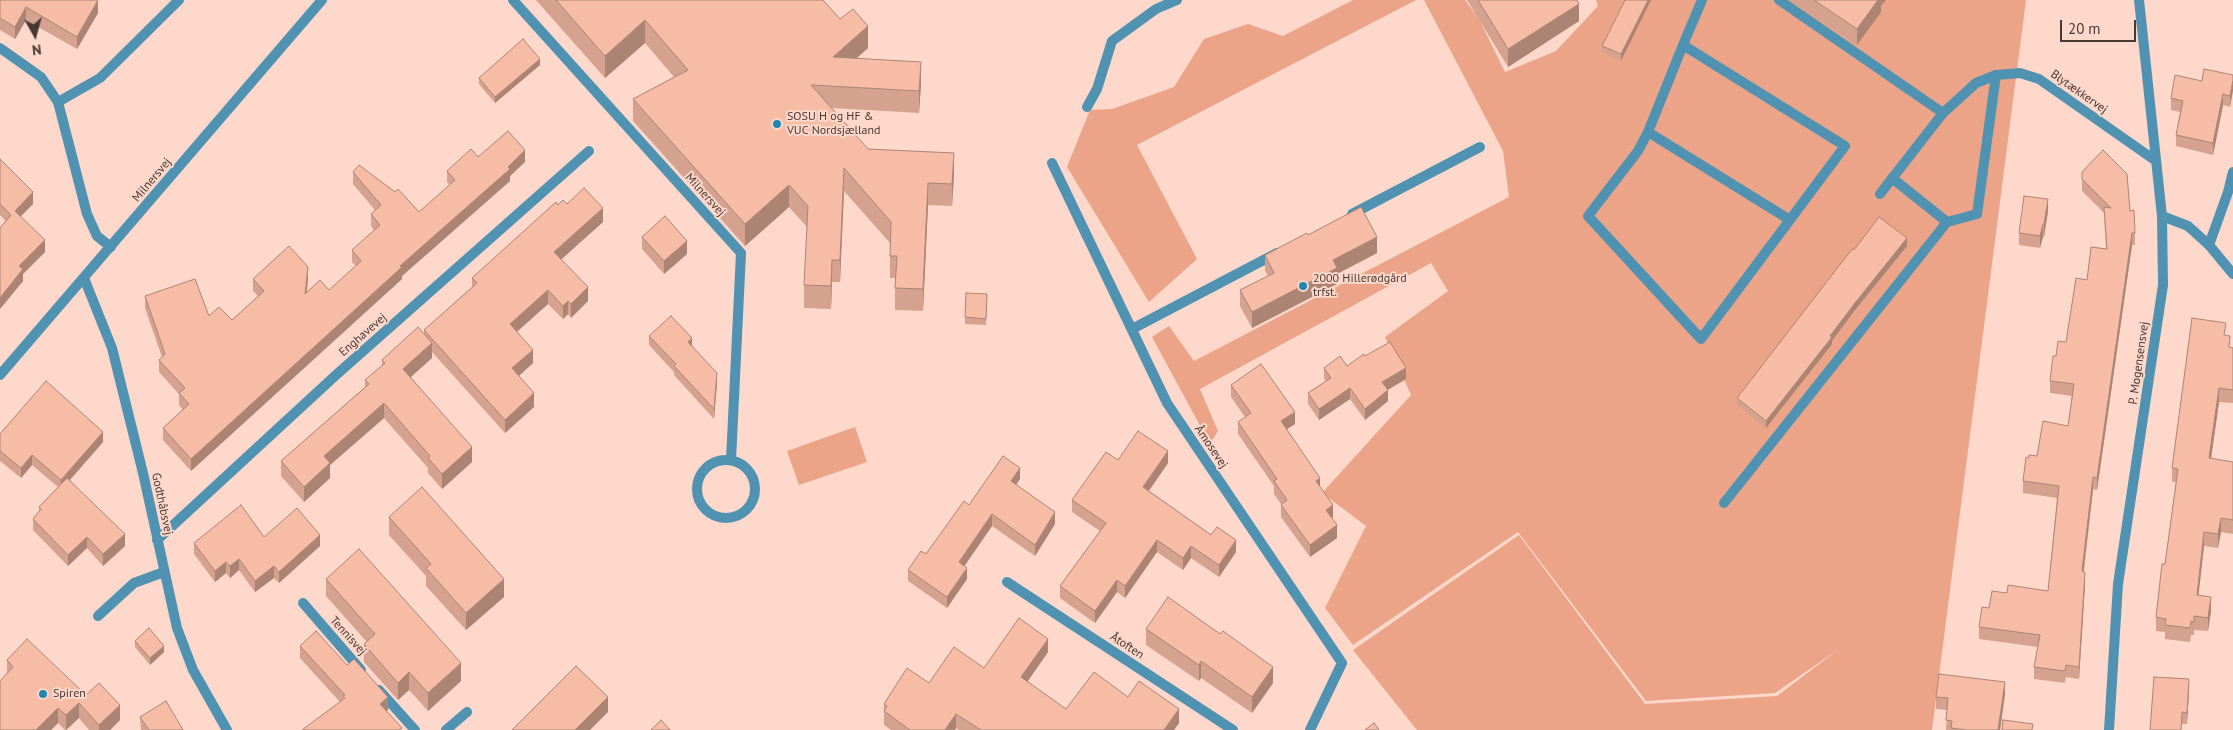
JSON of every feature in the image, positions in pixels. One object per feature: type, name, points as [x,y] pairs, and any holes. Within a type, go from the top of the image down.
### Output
[{"type":"street","points":[[58,102],[100,78],[179,0]]},
{"type":"street","name":"Milnersvej","points":[[0,375],[322,0]]},
{"type":"street","name":"Milnersvej","points":[[513,0],[741,253],[731,460]]},
{"type":"street","points":[[1087,107],[1097,89],[1112,41],[1156,9],[1177,0]]},
{"type":"street","points":[[1683,45],[1845,146],[1701,339],[1588,216],[1638,151],[1648,132],[1683,45],[1702,0]]},
{"type":"street","points":[[1780,0],[1943,113]]},
{"type":"street","name":"P. Mogensensvej","points":[[2109,730],[2118,584],[2163,285],[2162,216],[2140,0]]},
{"type":"street","points":[[0,48],[41,77],[58,102],[87,214],[98,236],[111,247]]},
{"type":"street","name":"Blytækkervej","points":[[1880,194],[1943,113],[1976,83],[1996,75],[2020,72],[2039,79],[2156,162]]},
{"type":"street","points":[[1724,503],[1947,222],[1977,214],[1996,75]]},
{"type":"street","points":[[1648,132],[1790,220]]},
{"type":"street","points":[[1341,219],[1480,147]]},
{"type":"street","name":"Enghavevej","points":[[157,540],[329,382],[589,151]]},
{"type":"street","name":"Åmosevej","points":[[1052,163],[1167,403],[1342,663],[1310,730]]},
{"type":"street","points":[[2209,246],[2233,172]]},
{"type":"street","points":[[1892,178],[1947,222]]},
{"type":"street","points":[[2162,216],[2188,226],[2209,246],[2233,274]]},
{"type":"street","points":[[1132,329],[1289,246]]},
{"type":"street","name":"Godthåbsvej","points":[[84,278],[112,348],[143,473],[177,628],[192,670],[227,730]]},
{"type":"street","points":[[731,460],[740,463],[748,469],[755,487],[754,497],[750,506],[743,513],[724,519],[715,517],[706,511],[697,496],[696,488],[698,479],[708,465],[716,461],[731,460]]},
{"type":"street","points":[[98,616],[134,583],[164,572]]},
{"type":"street","name":"Åtoften","points":[[1006,582],[1233,730]]},
{"type":"street","name":"Tennisvej","points":[[302,604],[415,730]]},
{"type":"street","points":[[446,730],[467,712]]},
{"type":"shaded area","points":[[1353,0],[1416,0],[1137,145],[1197,259],[1149,302],[1067,167],[1090,110],[1112,109],[1174,87],[1204,39],[1248,24],[1283,36]]},
{"type":"shaded area","points":[[1424,0],[1465,0],[1479,19],[1505,72],[1556,51],[1598,6],[1596,0],[2026,0],[1932,730],[1417,730],[1353,650],[1519,535],[1645,704],[1777,696],[1839,649],[1775,693],[1646,701],[1518,532],[1353,645],[1325,608],[1366,526],[1322,493],[1411,395],[1385,337],[1448,291],[1431,263],[1200,389],[1218,431],[1210,444],[1152,337],[1169,326],[1194,361],[1509,197],[1503,151]]},
{"type":"shaded area","points":[[855,427],[867,462],[799,485],[787,451]]},
{"type":"building","points":[[0,0],[98,0],[77,37],[26,7],[15,27],[0,18]]},
{"type":"building","points":[[556,0],[823,0],[840,19],[853,9],[868,26],[833,57],[921,62],[919,91],[811,85],[868,149],[954,153],[952,184],[928,183],[923,289],[895,288],[897,256],[890,256],[891,222],[844,168],[840,260],[832,260],[831,286],[804,285],[808,206],[789,185],[745,224],[633,99],[688,70],[645,20],[605,56]]},
{"type":"building","points":[[1478,0],[1577,0],[1579,4],[1508,49]]},
{"type":"building","points":[[1625,0],[1648,0],[1621,54],[1602,46]]},
{"type":"building","points":[[1814,0],[1878,0],[1857,29]]},
{"type":"building","points":[[523,39],[540,59],[495,97],[479,78]]},
{"type":"building","points":[[2204,69],[2233,75],[2230,96],[2223,94],[2213,143],[2176,135],[2183,101],[2171,98],[2175,75],[2202,81]]},
{"type":"building","points":[[508,131],[525,150],[508,167],[510,169],[400,266],[402,267],[191,459],[163,428],[189,404],[179,393],[185,388],[159,360],[165,354],[145,296],[195,279],[209,316],[219,307],[232,320],[264,291],[253,279],[289,246],[308,267],[305,294],[320,280],[329,290],[361,261],[352,250],[380,225],[371,214],[381,205],[353,172],[359,165],[395,192],[398,189],[419,212],[455,180],[447,171],[471,149],[478,157]]},
{"type":"building","points":[[2103,150],[2127,174],[2130,211],[2134,210],[2135,233],[2132,233],[2097,478],[2093,477],[2082,571],[2085,572],[2079,667],[2066,665],[2065,671],[2034,667],[2040,635],[1979,627],[1982,607],[1989,608],[1992,591],[2007,593],[2008,585],[2048,591],[2059,486],[2023,481],[2026,457],[2029,458],[2029,455],[2037,456],[2043,421],[2068,426],[2074,384],[2050,381],[2053,356],[2056,356],[2058,341],[2066,342],[2076,278],[2087,280],[2091,247],[2107,249],[2104,207],[2111,208],[2082,179],[2082,172]]},
{"type":"building","points":[[0,159],[33,192],[15,211],[45,240],[19,266],[23,269],[0,298],[0,228],[11,215],[0,204]]},
{"type":"building","points":[[584,188],[603,208],[554,252],[588,287],[571,304],[568,301],[563,306],[548,290],[510,324],[533,350],[512,368],[534,393],[505,420],[424,330],[477,283],[472,278],[556,202],[558,205],[563,200],[567,204]]},
{"type":"building","points":[[2024,196],[2048,199],[2040,236],[2019,233]]},
{"type":"building","points":[[1361,207],[1377,237],[1333,260],[1337,268],[1252,312],[1240,290],[1274,273],[1265,255]]},
{"type":"building","points":[[665,216],[687,241],[664,261],[642,237]]},
{"type":"building","points":[[1879,217],[1907,238],[1855,303],[1830,336],[1832,337],[1766,421],[1737,398]]},
{"type":"building","points":[[966,293],[987,294],[986,319],[965,317]]},
{"type":"building","points":[[671,316],[692,338],[688,342],[717,373],[714,409],[674,366],[676,364],[649,336]]},
{"type":"building","points":[[2192,318],[2226,323],[2224,335],[2230,336],[2229,347],[2233,348],[2233,390],[2219,388],[2209,458],[2233,462],[2233,520],[2221,518],[2218,534],[2204,532],[2197,595],[2211,597],[2208,618],[2194,616],[2194,622],[2191,621],[2190,628],[2165,625],[2166,619],[2156,617],[2162,564],[2165,564],[2178,469],[2172,468]]},
{"type":"building","points":[[418,327],[432,343],[403,369],[472,447],[442,474],[428,458],[430,456],[384,403],[324,456],[330,463],[304,487],[281,461],[369,384],[365,380],[385,363],[382,360]]},
{"type":"building","points":[[1390,342],[1406,368],[1382,382],[1388,390],[1365,409],[1350,388],[1319,409],[1308,393],[1331,378],[1324,368],[1340,356],[1347,366],[1364,354],[1365,356]]},
{"type":"building","points":[[1261,364],[1295,412],[1281,421],[1320,478],[1316,481],[1333,505],[1326,510],[1337,525],[1310,545],[1281,505],[1287,500],[1274,481],[1277,479],[1238,422],[1251,413],[1231,385]]},
{"type":"building","points":[[46,381],[103,432],[61,480],[32,455],[21,468],[0,451],[0,434]]},
{"type":"building","points":[[1138,431],[1168,451],[1143,487],[1211,535],[1217,527],[1236,540],[1219,565],[1191,546],[1183,558],[1157,540],[1125,586],[1117,580],[1095,611],[1060,586],[1106,523],[1072,500],[1106,452],[1118,460]]},
{"type":"building","points":[[1003,456],[1020,468],[1011,481],[1055,512],[1035,545],[992,514],[959,562],[967,568],[947,597],[908,570],[921,551],[926,554],[964,501],[969,505]]},
{"type":"building","points":[[67,478],[125,534],[103,554],[87,537],[68,555],[33,519],[41,509],[39,507]]},
{"type":"building","points":[[422,487],[504,579],[466,613],[426,568],[431,564],[389,517]]},
{"type":"building","points":[[241,505],[264,537],[297,508],[320,535],[279,572],[274,566],[255,581],[239,559],[230,566],[226,562],[215,571],[194,543]]},
{"type":"building","points":[[359,549],[461,663],[428,693],[409,672],[398,683],[364,644],[375,634],[326,579]]},
{"type":"building","points":[[1168,597],[1220,634],[1223,631],[1273,667],[1252,697],[1201,661],[1199,665],[1146,629]]},
{"type":"building","points":[[1019,618],[1048,639],[1021,677],[1066,709],[1094,672],[1128,697],[1139,681],[1179,709],[1164,730],[981,730],[956,714],[945,730],[910,730],[884,711],[887,706],[884,704],[907,668],[929,683],[954,647],[984,668]]},
{"type":"building","points":[[149,628],[164,646],[150,658],[135,641]]},
{"type":"building","points":[[316,631],[347,665],[354,659],[388,697],[380,704],[402,728],[399,730],[302,730],[345,698],[343,696],[345,695],[300,646]]},
{"type":"building","points":[[27,639],[86,695],[99,683],[120,705],[99,725],[79,703],[66,715],[58,708],[36,730],[0,730],[0,681],[13,667],[7,660]]},
{"type":"building","points":[[576,666],[608,697],[575,730],[512,730]]},
{"type":"building","points":[[1939,674],[2005,682],[1998,730],[1951,728],[1952,721],[1946,720],[1948,698],[1936,697]]},
{"type":"building","points":[[2154,677],[2189,679],[2187,713],[2182,712],[2181,730],[2150,730]]},
{"type":"building","points":[[166,701],[183,730],[149,730],[140,717]]},
{"type":"building","points":[[661,720],[670,730],[651,730]]},
{"type":"building","points":[[2003,720],[2033,724],[2032,730],[2002,730]]},
{"type":"building","points":[[1374,723],[1379,730],[1365,730]]},
{"type":"place","name":"SOSU H og HF & VUC Nordsjælland","points":[[777,124]]},
{"type":"place","name":"2000 Hillerødgård trfst.","points":[[1303,286]]},
{"type":"place","name":"Spiren","points":[[43,694]]}]
